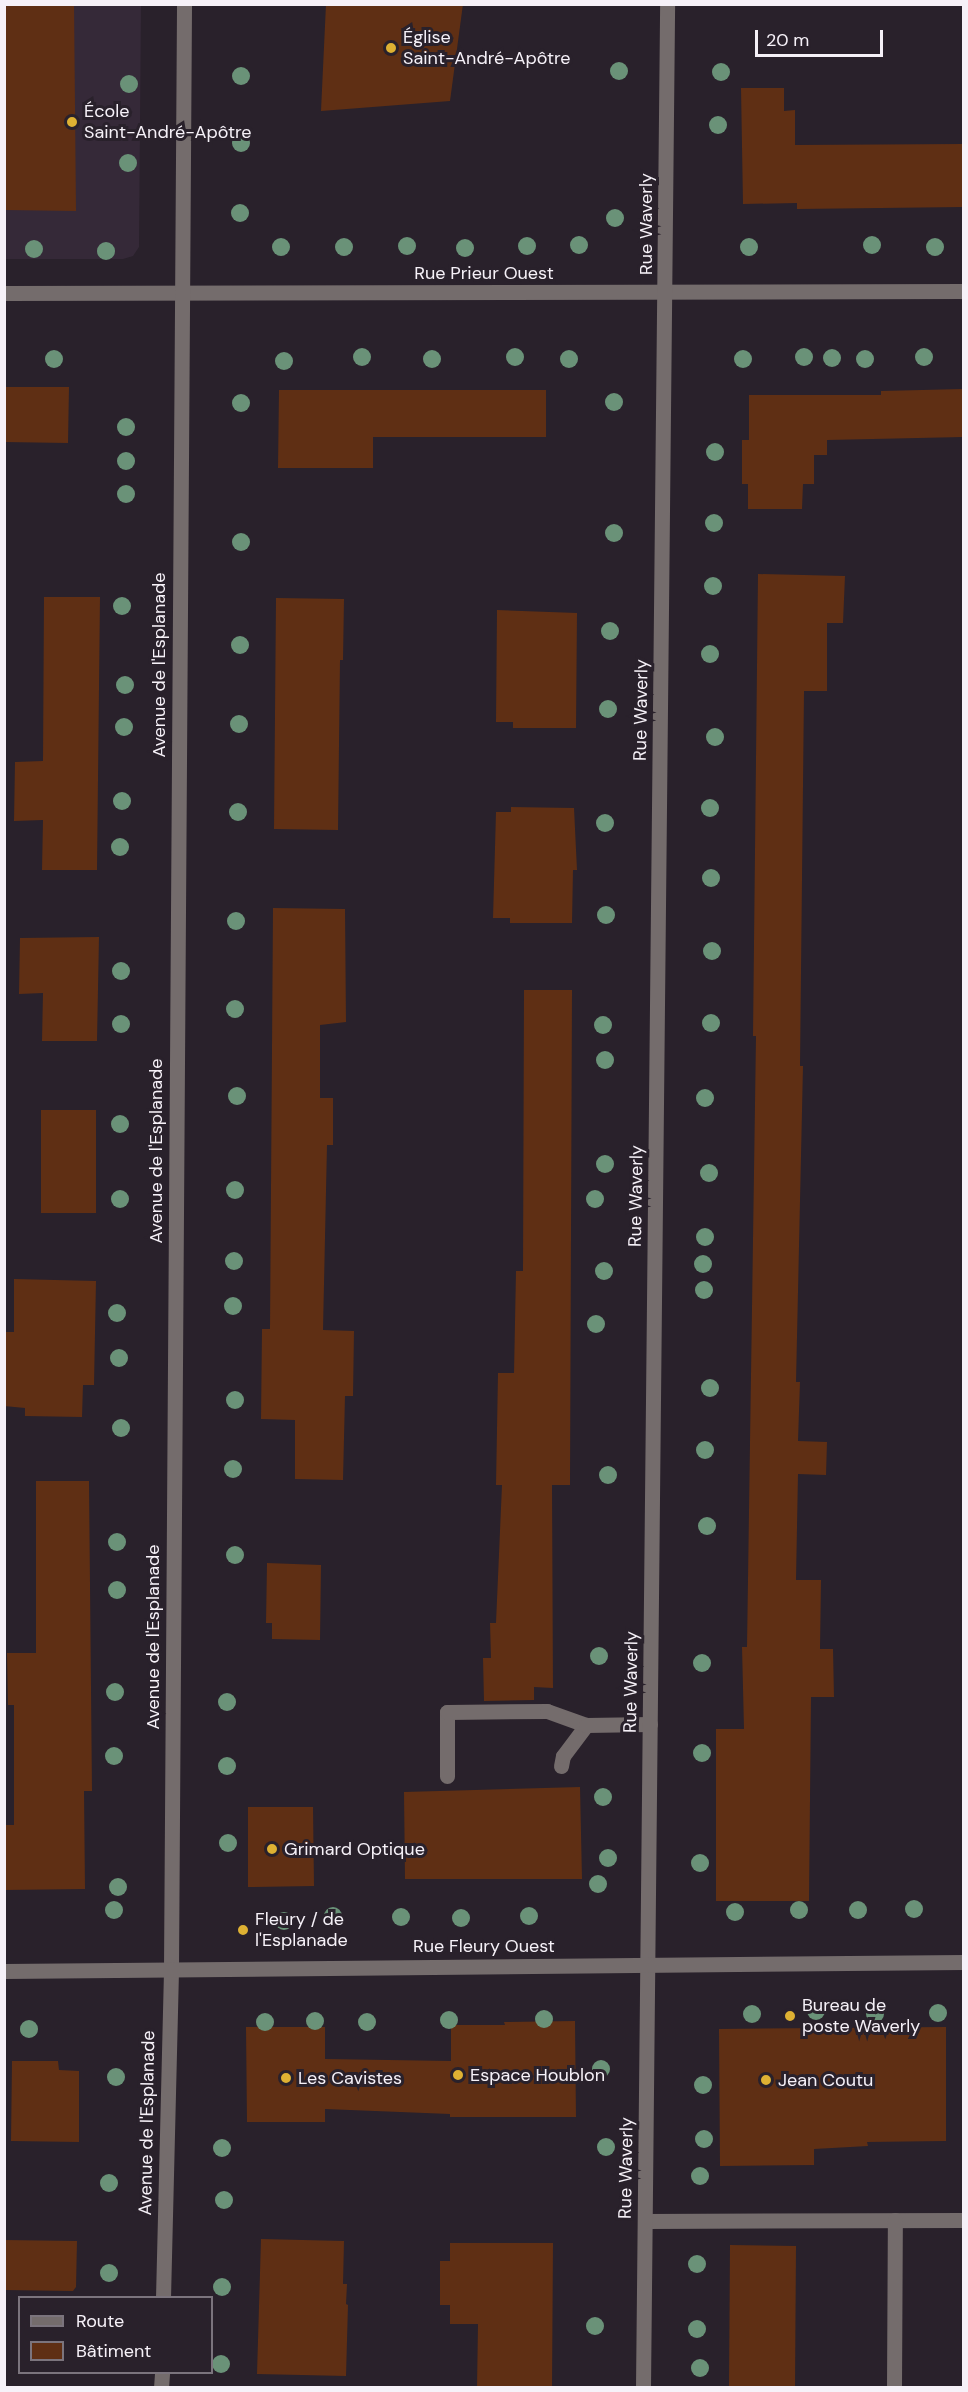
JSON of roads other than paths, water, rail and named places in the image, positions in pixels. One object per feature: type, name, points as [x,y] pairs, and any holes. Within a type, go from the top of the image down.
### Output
[{"type":"street","name":"Avenue de l'Esplanade","points":[[163,2296],[171,1968],[184,4]]},
{"type":"street","name":"Rue Waverly","points":[[643,2388],[667,4]]},
{"type":"street","name":"Rue Prieur Ouest","points":[[4,293],[963,291]]},
{"type":"street","points":[[447,1776],[447,1712],[547,1712],[586,1725],[650,1724]]},
{"type":"street","points":[[561,1766],[563,1756],[586,1725]]},
{"type":"street","name":"Rue Fleury Ouest","points":[[4,1971],[963,1962]]},
{"type":"street","points":[[894,2388],[895,2220]]},
{"type":"street","points":[[645,2221],[963,2220]]},
{"type":"place","name":"Église Saint-André-Apôtre","points":[[391,48]]},
{"type":"place","name":"École Saint-André-Apôtre","points":[[72,122]]},
{"type":"place","name":"Grimard Optique","points":[[272,1849]]},
{"type":"place","name":"Fleury / de l'Esplanade","points":[[243,1930]]},
{"type":"place","name":"Bureau de poste Waverly","points":[[790,2016]]},
{"type":"place","name":"Espace Houblon","points":[[458,2075]]},
{"type":"place","name":"Les Cavistes","points":[[286,2078]]},
{"type":"place","name":"Jean Coutu","points":[[766,2080]]}]
